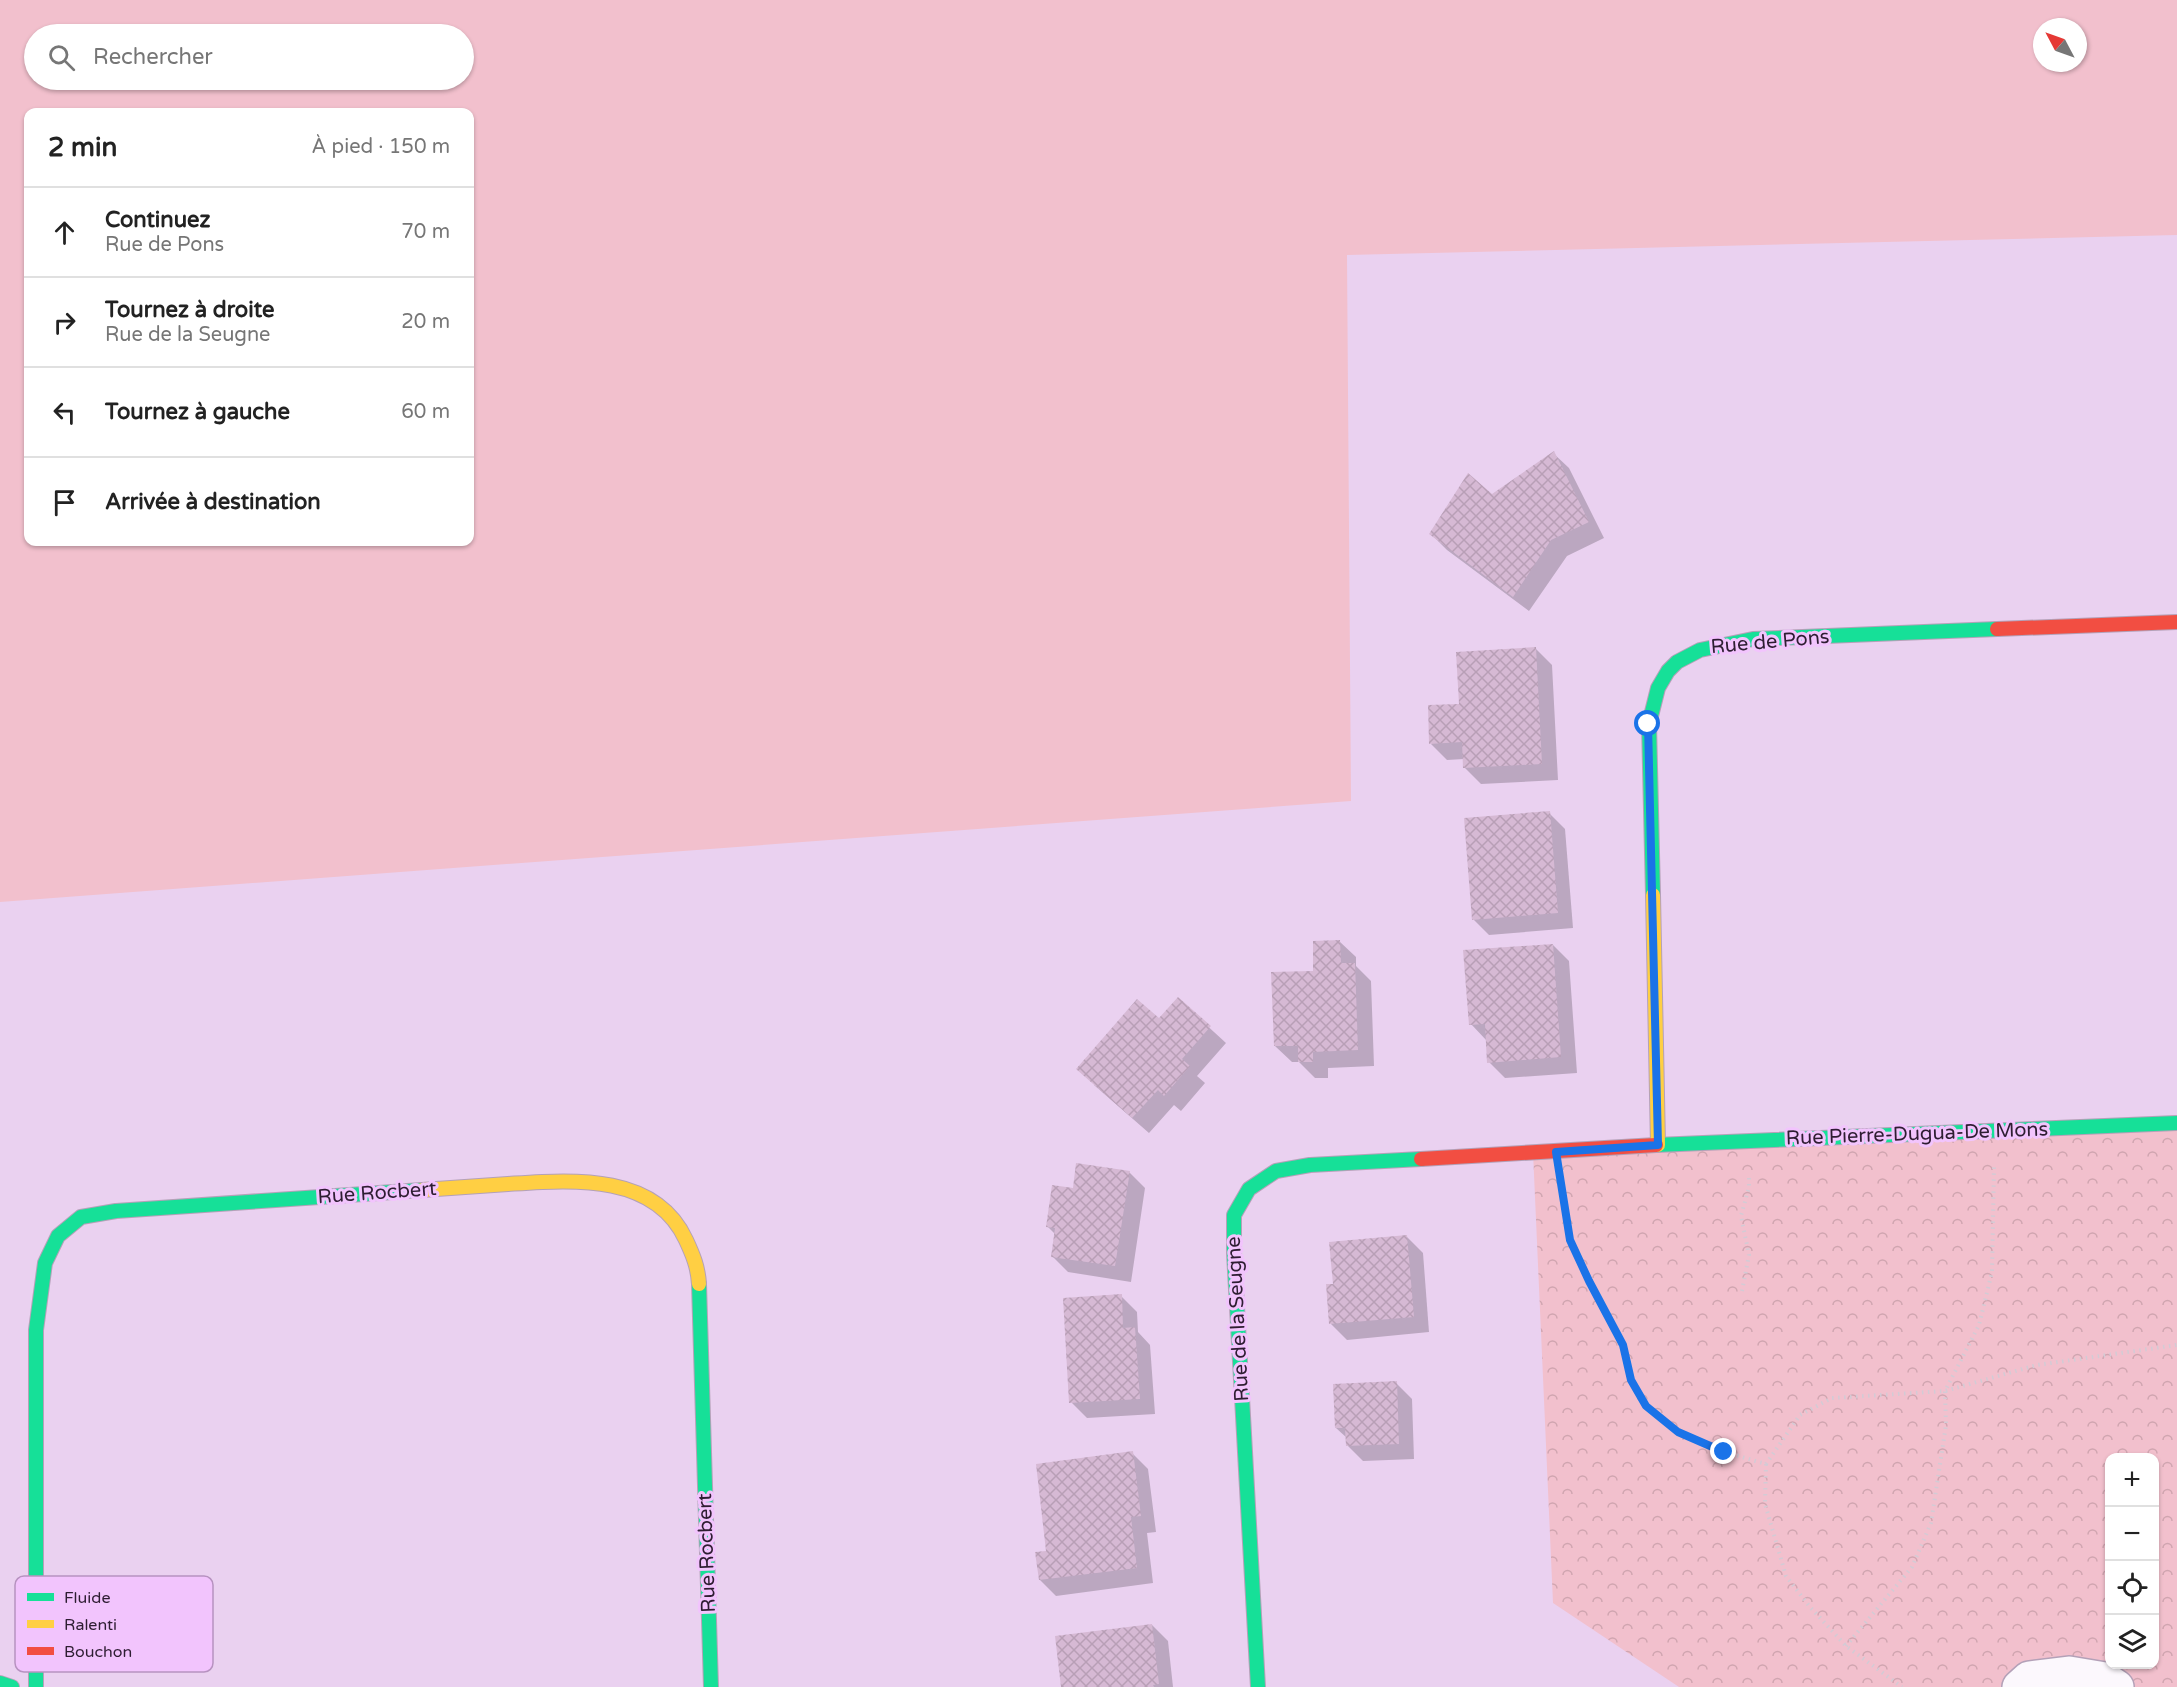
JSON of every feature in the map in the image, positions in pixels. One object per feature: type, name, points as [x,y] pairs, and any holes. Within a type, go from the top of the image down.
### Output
[{"type":"street","name":"Rue de Pons","points":[[1658,1145],[1648,724],[1660,684],[1680,659],[1702,647],[1753,639],[2177,622]]},
{"type":"street","name":"Rue Pierre-Dugua-De Mons","points":[[1658,1145],[2177,1123]]},
{"type":"street","name":"Rue de la Seugne","points":[[1258,1687],[1234,1253],[1234,1215],[1249,1189],[1276,1171],[1310,1165],[1658,1145]]},
{"type":"street","name":"Rue Rocbert","points":[[36,1576],[36,1330],[45,1263],[58,1236],[81,1217],[116,1211],[567,1180],[620,1187],[654,1200],[680,1227],[698,1267],[711,1687]]},
{"type":"street","points":[[2019,1687],[2029,1678],[2069,1673],[2106,1679],[2117,1687]]},
{"type":"street","points":[[0,1683],[12,1687]]},
{"type":"path","points":[[1846,1646],[1912,1567],[1931,1522],[1946,1425],[1945,1391],[1979,1325],[1992,1272],[1994,1131]]},
{"type":"path","points":[[1742,1291],[1749,1255],[1740,1216],[1749,1187],[1749,1141]]},
{"type":"path","points":[[1556,1152],[1570,1240],[1623,1345],[1631,1380],[1646,1406],[1678,1432],[1724,1452],[1766,1464]]},
{"type":"path","points":[[1902,1687],[1846,1646],[1810,1607],[1786,1576],[1765,1504],[1766,1464],[1800,1415],[1832,1398],[1945,1391],[2037,1365],[2177,1345]]},
{"type":"green space","points":[[0,0],[2177,0],[2177,235],[1347,255],[1351,801],[0,902]]},
{"type":"green space","points":[[2177,1123],[2177,1687],[1679,1687],[1553,1603],[1533,1152]]},
{"type":"building","points":[[1554,451],[1589,522],[1551,540],[1513,597],[1429,534],[1468,473],[1492,494]]},
{"type":"building","points":[[1536,647],[1542,764],[1463,768],[1462,742],[1429,744],[1428,705],[1459,704],[1456,652]]},
{"type":"building","points":[[1550,811],[1558,913],[1472,920],[1464,818]]},
{"type":"building","points":[[1340,940],[1341,963],[1355,963],[1358,1050],[1313,1052],[1313,1062],[1298,1062],[1298,1046],[1274,1046],[1271,972],[1313,971],[1313,941]]},
{"type":"building","points":[[1553,944],[1561,1057],[1487,1063],[1485,1024],[1469,1025],[1463,950]]},
{"type":"building","points":[[1178,997],[1211,1026],[1182,1059],[1190,1066],[1164,1096],[1158,1090],[1132,1118],[1076,1069],[1137,999],[1159,1018]]},
{"type":"building","points":[[1076,1163],[1130,1171],[1115,1266],[1051,1257],[1055,1228],[1046,1227],[1052,1185],[1073,1188]]},
{"type":"building","points":[[1407,1235],[1414,1317],[1329,1324],[1326,1284],[1333,1284],[1329,1242]]},
{"type":"building","points":[[1122,1294],[1123,1328],[1135,1327],[1140,1399],[1069,1403],[1063,1298]]},
{"type":"building","points":[[1397,1381],[1399,1444],[1346,1446],[1345,1428],[1335,1428],[1333,1384]]},
{"type":"building","points":[[1133,1451],[1141,1516],[1131,1517],[1137,1568],[1039,1580],[1035,1552],[1046,1551],[1036,1464]]},
{"type":"building","points":[[1152,1624],[1159,1684],[1153,1685],[1154,1687],[1061,1687],[1055,1636]]},
{"type":"traffic: fast","points":[[1653,895],[1649,724],[1658,688],[1668,671],[1677,662],[1700,650],[1753,639],[1997,629]]},
{"type":"traffic: fast","points":[[1656,1145],[2177,1123]]},
{"type":"traffic: fast","points":[[1258,1687],[1234,1253],[1234,1215],[1249,1189],[1276,1171],[1310,1165],[1421,1159]]},
{"type":"traffic: fast","points":[[36,1576],[36,1330],[45,1263],[58,1236],[81,1217],[116,1211],[422,1190]]},
{"type":"traffic: fast","points":[[699,1284],[711,1687]]},
{"type":"traffic: fast","points":[[36,1672],[36,1687]]},
{"type":"traffic: fast","points":[[0,1683],[12,1687]]},
{"type":"traffic: slow","points":[[1653,895],[1658,1145]]},
{"type":"traffic: slow","points":[[422,1190],[532,1182],[583,1182],[632,1191],[654,1202],[672,1218],[691,1251],[699,1284]]},
{"type":"traffic: jam","points":[[1997,629],[2177,622]]},
{"type":"traffic: jam","points":[[1421,1159],[1656,1145]]},
{"type":"route","points":[[1648,724],[1658,1145],[1556,1152],[1570,1240],[1623,1345],[1631,1380],[1646,1406],[1678,1432],[1724,1452]]}]
